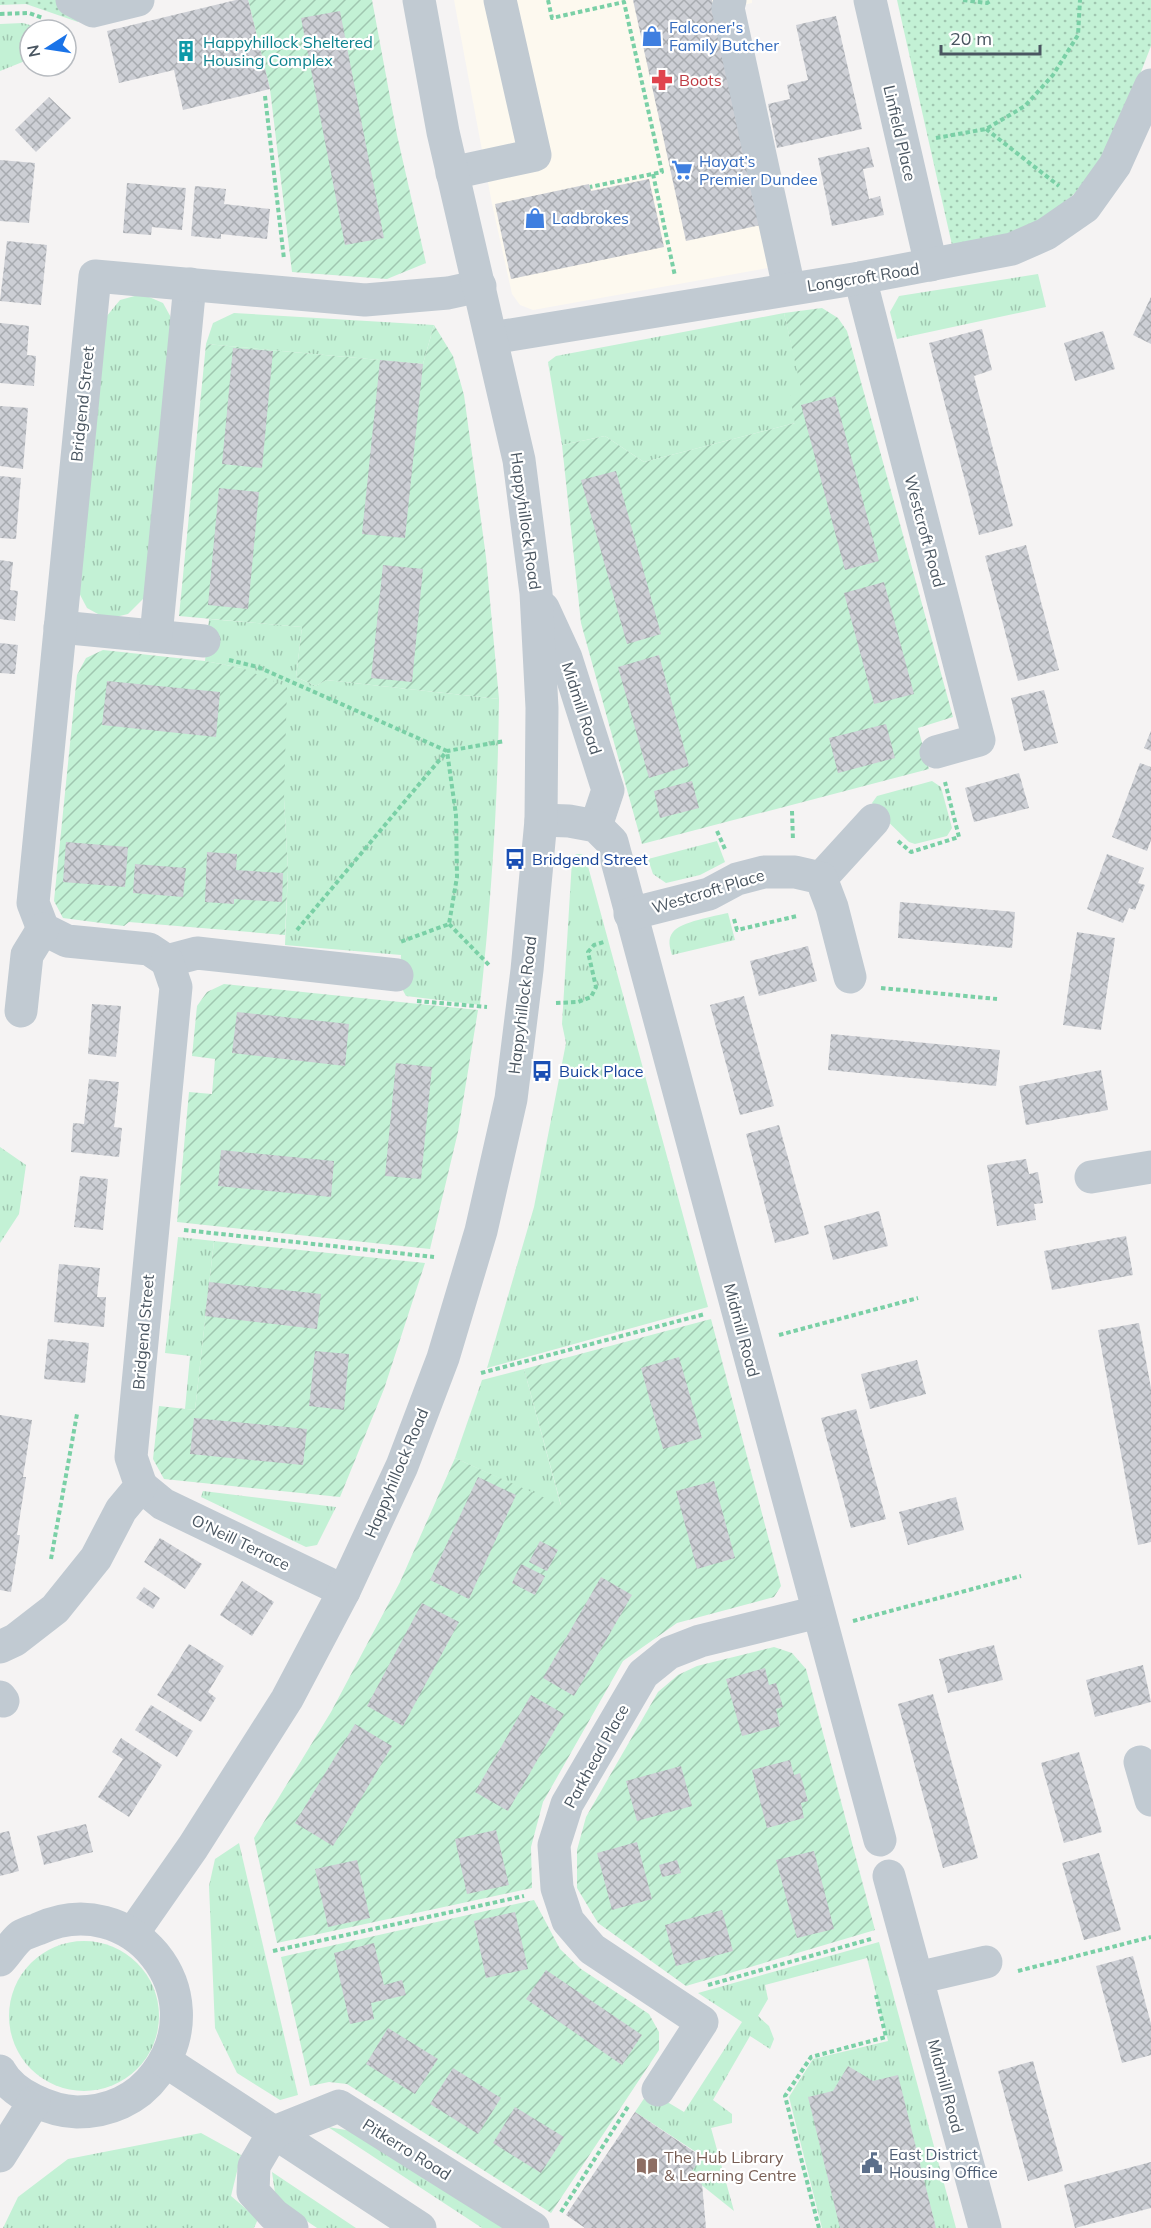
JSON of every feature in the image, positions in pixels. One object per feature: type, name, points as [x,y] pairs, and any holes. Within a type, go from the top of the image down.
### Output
[{"type":"street","points":[[83,5],[138,0]]},
{"type":"street","name":"Happyhillock Road","points":[[133,1933],[193,1847],[287,1699],[344,1591],[402,1467],[443,1358],[481,1231],[511,1099],[527,970],[541,820],[542,708],[536,593],[519,460],[452,173],[419,0]]},
{"type":"street","points":[[452,173],[535,155],[500,0]]},
{"type":"street","points":[[729,0],[728,8],[789,288]]},
{"type":"street","name":"Linfield Place","points":[[870,0],[931,265]]},
{"type":"street","name":"Longcroft Road","points":[[492,338],[860,278],[1012,249],[1046,234],[1085,207],[1115,165],[1151,85]]},
{"type":"street","name":"Bridgend Street","points":[[43,929],[33,903],[95,276],[365,300],[448,293],[480,286]]},
{"type":"street","name":"Westcroft Road","points":[[860,278],[979,740],[939,763]]},
{"type":"street","points":[[156,636],[190,284]]},
{"type":"street","name":"Midmill Road","points":[[536,593],[566,658],[608,790],[596,826],[612,843],[622,927],[832,1617],[880,1840]]},
{"type":"street","points":[[60,627],[204,641]]},
{"type":"street","points":[[541,820],[569,821],[596,826]]},
{"type":"street","points":[[850,976],[832,907],[821,879],[874,820]]},
{"type":"street","name":"Westcroft Place","points":[[622,927],[709,894],[737,879],[764,872],[795,872],[821,879]]},
{"type":"street","points":[[21,1011],[27,955],[43,929],[67,941],[149,949],[167,961],[197,953],[397,975]]},
{"type":"street","name":"Bridgend Street","points":[[141,1486],[131,1457],[176,987],[167,961]]},
{"type":"street","points":[[1091,1177],[1151,1167]]},
{"type":"street","points":[[0,1647],[15,1640],[55,1609],[96,1558],[121,1510],[141,1486]]},
{"type":"street","name":"O'Neill Terrace","points":[[141,1486],[163,1504],[344,1591]]},
{"type":"street","name":"Parkhead Place","points":[[658,2090],[702,2022],[592,1949],[568,1921],[557,1888],[554,1845],[567,1804],[643,1674],[669,1653],[700,1641],[832,1617]]},
{"type":"street","points":[[1140,1762],[1151,1800]]},
{"type":"street","name":"Midmill Road","points":[[889,1876],[985,2228]]},
{"type":"street","points":[[0,1960],[21,1936],[57,1920],[96,1919],[133,1933],[154,1953],[169,1977],[177,2006],[175,2034],[165,2061],[147,2086],[122,2103],[93,2112],[62,2112],[34,2102],[3,2077],[0,2071]]},
{"type":"street","points":[[917,1978],[1001,1967]]},
{"type":"street","points":[[165,2061],[420,2228]]},
{"type":"street","points":[[0,2156],[34,2102]]},
{"type":"street","name":"Pitkerro Road","points":[[274,2132],[339,2106],[544,2224]]},
{"type":"street","points":[[274,2132],[254,2166],[253,2192],[274,2216],[292,2228]]},
{"type":"path","points":[[548,0],[552,18],[624,2],[662,172],[590,187]]},
{"type":"path","points":[[963,0],[987,3],[992,0]]},
{"type":"path","points":[[903,144],[986,129],[1025,106],[1053,75],[1078,35],[1080,0]]},
{"type":"path","points":[[265,96],[288,292]]},
{"type":"path","points":[[986,129],[1085,207]]},
{"type":"path","points":[[653,174],[682,307]]},
{"type":"path","points":[[204,641],[208,656],[258,667],[447,751],[505,741]]},
{"type":"path","points":[[447,751],[456,815],[456,877],[449,924]]},
{"type":"path","points":[[271,961],[447,751]]},
{"type":"path","points":[[874,820],[911,852],[959,837],[939,763]]},
{"type":"path","points":[[733,914],[737,930],[797,916]]},
{"type":"path","points":[[449,924],[490,966]]},
{"type":"path","points":[[449,924],[400,941],[395,999],[487,1007]]},
{"type":"path","points":[[553,1003],[578,1002],[591,997],[596,987],[588,952],[594,945],[622,927]]},
{"type":"path","points":[[850,976],[867,987],[997,999]]},
{"type":"path","points":[[153,1227],[434,1257]]},
{"type":"path","points":[[770,1337],[918,1298]]},
{"type":"path","points":[[481,1373],[715,1312]]},
{"type":"path","points":[[51,1561],[77,1414]]},
{"type":"path","points":[[832,1617],[1021,1576]]},
{"type":"path","points":[[273,1951],[525,1896]]},
{"type":"path","points":[[1001,1967],[1151,1937]]},
{"type":"path","points":[[679,2007],[688,1991],[872,1939]]},
{"type":"path","points":[[819,2228],[785,2096],[811,2057],[886,2037],[876,1995]]},
{"type":"path","points":[[544,2224],[644,2082],[658,2090]]},
{"type":"shaded area","points":[[454,0],[752,0],[752,3],[739,6],[796,263],[533,310],[520,305],[512,294],[492,204]]},
{"type":"green space","points":[[0,0],[72,0],[77,18],[66,18],[26,4],[0,5]]},
{"type":"green space","points":[[248,0],[372,0],[397,135],[426,263],[387,279],[292,272],[270,89]]},
{"type":"green space","points":[[897,0],[1151,0],[1151,46],[1115,139],[1095,173],[1071,197],[1041,220],[1008,234],[952,245]]},
{"type":"green space","points":[[18,23],[18,64],[0,71],[0,24]]},
{"type":"green space","points":[[1038,274],[1046,307],[897,339],[890,312],[899,296]]},
{"type":"green space","points":[[142,294],[163,303],[174,323],[144,598],[128,614],[107,619],[87,608],[77,589],[106,317],[120,300]]},
{"type":"green space","points":[[822,308],[838,318],[847,331],[953,717],[918,728],[929,769],[642,844],[581,623],[562,445],[605,436],[644,462],[795,423],[790,396],[802,393],[784,313]]},
{"type":"green space","points":[[234,313],[434,325],[423,364],[206,344],[213,323]]},
{"type":"green space","points":[[784,313],[803,393],[795,423],[644,462],[605,436],[562,445],[548,362],[556,356]]},
{"type":"green space","points":[[434,325],[453,356],[464,395],[486,557],[499,699],[326,680],[316,686],[296,677],[302,627],[179,616],[206,344],[423,364]]},
{"type":"green space","points":[[209,619],[302,627],[296,677],[316,686],[326,680],[499,699],[493,852],[480,1005],[406,996],[399,983],[401,955],[285,945],[288,870],[284,799],[242,668],[205,661]]},
{"type":"green space","points":[[103,650],[205,661],[242,668],[287,687],[284,799],[288,870],[285,935],[129,922],[124,926],[63,918],[54,901],[77,675],[86,658]]},
{"type":"green space","points":[[932,781],[941,787],[952,828],[947,836],[915,844],[909,842],[878,812],[872,803],[877,796]]},
{"type":"green space","points":[[717,841],[725,862],[700,875],[666,883],[653,874],[648,859]]},
{"type":"green space","points":[[576,854],[582,854],[586,859],[708,1307],[487,1368],[534,1207],[566,1043],[562,1024],[572,860]]},
{"type":"green space","points":[[728,913],[735,940],[672,955],[670,938],[677,928]]},
{"type":"green space","points":[[224,984],[478,1010],[458,1132],[430,1249],[177,1222],[189,1092],[212,1094],[215,1059],[192,1056],[197,1006],[207,992]]},
{"type":"green space","points":[[0,1147],[26,1165],[19,1214],[0,1243]]},
{"type":"green space","points":[[178,1237],[214,1241],[195,1410],[185,1409],[190,1356],[165,1353]]},
{"type":"green space","points":[[214,1241],[425,1263],[384,1389],[340,1497],[164,1479],[153,1459],[159,1406],[195,1410]]},
{"type":"green space","points":[[711,1319],[781,1586],[774,1597],[677,1623],[623,1661],[543,1802],[531,1847],[532,1888],[277,1943],[254,1838],[331,1712],[400,1582],[455,1458],[561,1505],[524,1369]]},
{"type":"green space","points":[[524,1369],[561,1506],[455,1458],[482,1380]]},
{"type":"green space","points":[[203,1491],[336,1507],[317,1545],[306,1547],[201,1497]]},
{"type":"green space","points":[[774,1647],[792,1653],[806,1669],[875,1930],[686,1986],[598,1923],[577,1888],[577,1850],[586,1817],[658,1692],[678,1675],[697,1666]]},
{"type":"green space","points":[[239,1843],[298,2095],[280,2100],[237,2073],[215,2028],[209,1886],[215,1859]]},
{"type":"green space","points":[[534,1900],[560,1949],[581,1969],[649,2014],[659,2032],[659,2050],[551,2213],[347,2084],[329,2082],[310,2086],[281,1957]]},
{"type":"green space","points":[[84,1941],[113,1947],[137,1963],[153,1987],[159,2016],[153,2045],[137,2069],[113,2085],[84,2091],[55,2085],[31,2069],[15,2045],[9,2016],[15,1987],[31,1963],[55,1947]]},
{"type":"green space","points":[[879,1942],[956,2228],[822,2228],[789,2097],[813,2059],[888,2041],[867,1958],[765,1985],[768,1999],[758,2016],[769,2026],[774,2039],[770,2049],[750,2036],[713,2100],[732,2114],[732,2123],[711,2128],[734,2211],[689,2175],[702,2156],[635,2112],[649,2091],[684,2112],[742,2022],[698,1993]]},
{"type":"green space","points":[[328,2127],[358,2132],[510,2228],[482,2228]]},
{"type":"green space","points":[[201,2133],[241,2155],[231,2196],[258,2219],[254,2228],[3,2228],[18,2197],[68,2159]]},
{"type":"green space","points":[[272,2172],[356,2228],[317,2228],[276,2200]]},
{"type":"building","name":"Happyhillock Sheltered Housing Complex","points":[[236,0],[248,0],[270,89],[183,110],[174,70],[119,83],[107,31]]},
{"type":"building","points":[[633,0],[712,0],[761,225],[686,241]]},
{"type":"building","points":[[340,11],[384,238],[345,245],[301,18]]},
{"type":"building","points":[[836,16],[862,129],[777,148],[768,104],[790,99],[787,85],[808,80],[796,25]]},
{"type":"building","points":[[49,97],[71,118],[36,152],[15,130]]},
{"type":"building","points":[[869,147],[874,167],[863,169],[869,199],[880,196],[884,215],[832,226],[818,158]]},
{"type":"building","points":[[0,160],[35,163],[29,223],[0,221]]},
{"type":"building","points":[[649,179],[664,247],[511,279],[495,204],[589,184],[591,191]]},
{"type":"building","points":[[127,183],[186,188],[182,230],[152,227],[151,235],[123,233]]},
{"type":"building","points":[[195,186],[226,189],[224,204],[270,209],[267,239],[221,234],[221,239],[191,236]]},
{"type":"building","points":[[7,241],[47,245],[41,305],[0,301]]},
{"type":"building","points":[[1151,297],[1151,344],[1133,335]]},
{"type":"building","points":[[0,323],[29,326],[27,355],[36,356],[34,386],[0,383]]},
{"type":"building","points":[[982,329],[992,370],[974,376],[1013,526],[979,535],[929,343]]},
{"type":"building","points":[[1103,331],[1115,369],[1075,381],[1064,343]]},
{"type":"building","points":[[233,348],[273,351],[262,468],[222,464]]},
{"type":"building","points":[[380,360],[423,364],[405,538],[362,534]]},
{"type":"building","points":[[835,396],[879,561],[845,570],[801,405]]},
{"type":"building","points":[[0,406],[28,408],[23,469],[0,466]]},
{"type":"building","points":[[616,471],[661,634],[627,644],[581,480]]},
{"type":"building","points":[[0,476],[21,478],[16,539],[0,538]]},
{"type":"building","points":[[219,488],[259,492],[248,609],[208,605]]},
{"type":"building","points":[[1026,545],[1059,670],[1018,681],[985,556]]},
{"type":"building","points":[[0,560],[13,562],[10,590],[18,591],[15,621],[0,619]]},
{"type":"building","points":[[383,565],[423,569],[412,682],[371,678]]},
{"type":"building","points":[[884,582],[914,694],[874,704],[844,593]]},
{"type":"building","points":[[0,643],[18,645],[15,674],[0,673]]},
{"type":"building","points":[[659,655],[689,766],[649,778],[618,667]]},
{"type":"building","points":[[107,681],[220,692],[216,737],[102,725]]},
{"type":"building","points":[[1044,690],[1058,743],[1024,751],[1011,698]]},
{"type":"building","points":[[886,724],[895,758],[838,773],[829,738]]},
{"type":"building","points":[[1151,731],[1151,751],[1144,748]]},
{"type":"building","points":[[1140,763],[1151,767],[1151,840],[1147,851],[1112,837]]},
{"type":"building","points":[[1019,773],[1029,808],[974,822],[965,788]]},
{"type":"building","points":[[692,781],[699,808],[660,818],[654,791]]},
{"type":"building","points":[[66,842],[128,847],[125,887],[63,882]]},
{"type":"building","points":[[207,852],[237,854],[236,870],[283,873],[282,902],[234,899],[234,904],[205,902]]},
{"type":"building","points":[[1107,854],[1144,868],[1138,883],[1145,885],[1135,910],[1129,908],[1123,923],[1087,909]]},
{"type":"building","points":[[135,864],[186,868],[183,897],[133,893]]},
{"type":"building","points":[[900,902],[1015,912],[1012,948],[898,938]]},
{"type":"building","points":[[1077,932],[1115,938],[1101,1030],[1063,1025]]},
{"type":"building","points":[[808,946],[817,981],[759,996],[750,961]]},
{"type":"building","points":[[744,996],[774,1106],[740,1115],[710,1005]]},
{"type":"building","points":[[92,1004],[121,1006],[116,1057],[88,1054]]},
{"type":"building","points":[[237,1012],[349,1024],[345,1066],[232,1053]]},
{"type":"building","points":[[831,1034],[1000,1050],[996,1086],[828,1070]]},
{"type":"building","points":[[396,1063],[432,1067],[421,1179],[385,1176]]},
{"type":"building","points":[[1101,1070],[1108,1110],[1026,1125],[1019,1086]]},
{"type":"building","points":[[89,1079],[119,1082],[114,1127],[122,1128],[119,1157],[71,1152],[73,1123],[84,1124]]},
{"type":"building","points":[[779,1125],[809,1234],[775,1243],[746,1134]]},
{"type":"building","points":[[221,1150],[334,1161],[331,1197],[218,1186]]},
{"type":"building","points":[[1026,1159],[1029,1174],[1038,1172],[1043,1203],[1034,1204],[1036,1220],[997,1226],[987,1165]]},
{"type":"building","points":[[80,1176],[108,1179],[103,1230],[74,1227]]},
{"type":"building","points":[[879,1211],[888,1246],[833,1260],[824,1226]]},
{"type":"building","points":[[1126,1236],[1133,1275],[1052,1290],[1044,1251]]},
{"type":"building","points":[[59,1264],[100,1268],[97,1297],[106,1297],[104,1327],[54,1322]]},
{"type":"building","points":[[209,1282],[321,1294],[317,1329],[205,1316]]},
{"type":"building","points":[[1139,1323],[1151,1388],[1151,1542],[1138,1545],[1098,1330]]},
{"type":"building","points":[[48,1339],[89,1343],[85,1383],[44,1379]]},
{"type":"building","points":[[315,1351],[349,1354],[344,1410],[309,1406]]},
{"type":"building","points":[[679,1357],[702,1438],[663,1449],[641,1368]]},
{"type":"building","points":[[917,1360],[926,1394],[870,1409],[861,1374]]},
{"type":"building","points":[[856,1409],[886,1519],[851,1528],[821,1418]]},
{"type":"building","points":[[0,1415],[32,1420],[23,1477],[26,1477],[17,1535],[20,1535],[11,1592],[0,1590]]},
{"type":"building","points":[[194,1418],[307,1429],[303,1465],[190,1454]]},
{"type":"building","points":[[478,1477],[516,1495],[469,1599],[430,1580]]},
{"type":"building","points":[[714,1481],[735,1558],[697,1569],[676,1491]]},
{"type":"building","points":[[956,1497],[964,1530],[908,1545],[899,1512]]},
{"type":"building","points":[[160,1538],[202,1564],[185,1589],[144,1562]]},
{"type":"building","points":[[540,1541],[558,1550],[547,1571],[529,1562]]},
{"type":"building","points":[[521,1564],[545,1576],[535,1595],[512,1583]]},
{"type":"building","points":[[601,1577],[632,1595],[574,1696],[543,1678]]},
{"type":"building","points":[[242,1581],[274,1602],[252,1636],[220,1615]]},
{"type":"building","points":[[144,1587],[160,1598],[153,1609],[136,1598]]},
{"type":"building","points":[[422,1603],[459,1622],[403,1726],[367,1706]]},
{"type":"building","points":[[189,1644],[224,1666],[208,1692],[216,1698],[201,1722],[157,1695]]},
{"type":"building","points":[[994,1645],[1003,1680],[948,1693],[939,1659]]},
{"type":"building","points":[[1143,1665],[1151,1702],[1095,1717],[1086,1680]]},
{"type":"building","points":[[765,1668],[769,1685],[776,1683],[783,1707],[776,1709],[780,1726],[742,1736],[726,1679]]},
{"type":"building","points":[[933,1694],[978,1858],[943,1868],[898,1704]]},
{"type":"building","points":[[531,1695],[564,1714],[508,1811],[475,1792]]},
{"type":"building","points":[[151,1705],[193,1731],[177,1757],[135,1730]]},
{"type":"building","points":[[355,1724],[392,1746],[333,1846],[295,1823]]},
{"type":"building","points":[[121,1738],[162,1765],[129,1817],[98,1797],[123,1759],[112,1752]]},
{"type":"building","points":[[1079,1752],[1102,1832],[1064,1843],[1041,1763]]},
{"type":"building","points":[[790,1760],[794,1775],[800,1773],[808,1801],[801,1803],[804,1818],[767,1828],[752,1770]]},
{"type":"building","points":[[681,1766],[692,1806],[637,1821],[626,1781]]},
{"type":"building","points":[[86,1824],[93,1852],[44,1865],[37,1836]]},
{"type":"building","points":[[496,1830],[509,1885],[467,1894],[455,1839]]},
{"type":"building","points":[[9,1831],[19,1871],[0,1876],[0,1833]]},
{"type":"building","points":[[637,1842],[652,1899],[612,1910],[597,1853]]},
{"type":"building","points":[[814,1851],[834,1929],[797,1938],[776,1860]]},
{"type":"building","points":[[1099,1853],[1121,1930],[1084,1940],[1062,1863]]},
{"type":"building","points":[[357,1860],[370,1918],[328,1927],[315,1869]]},
{"type":"building","points":[[677,1860],[681,1873],[662,1877],[659,1865]]},
{"type":"building","points":[[722,1910],[733,1951],[676,1966],[665,1925]]},
{"type":"building","points":[[515,1912],[528,1969],[486,1978],[474,1921]]},
{"type":"building","points":[[374,1943],[384,1985],[402,1980],[406,1995],[371,2003],[374,2019],[350,2024],[334,1953]]},
{"type":"building","points":[[1133,1956],[1151,2024],[1151,2055],[1122,2063],[1096,1966]]},
{"type":"building","points":[[546,1970],[642,2035],[622,2065],[526,1999]]},
{"type":"building","points":[[388,2028],[438,2059],[415,2094],[366,2064]]},
{"type":"building","points":[[1033,2061],[1063,2171],[1028,2181],[998,2071]]},
{"type":"building","name":"East District Housing Office","points":[[848,2066],[873,2081],[898,2075],[936,2228],[840,2228],[808,2097],[833,2091]]},
{"type":"building","points":[[453,2068],[501,2098],[478,2134],[430,2104]]},
{"type":"building","points":[[515,2107],[564,2137],[541,2173],[493,2143]]},
{"type":"building","name":"The Hub Library & Learning Centre","points":[[635,2112],[702,2157],[689,2175],[702,2184],[706,2228],[585,2228],[566,2215]]},
{"type":"building","points":[[1151,2162],[1151,2208],[1075,2228],[1064,2185]]},
{"type":"place","name":"Falconer's Family Butcher","points":[[652,36]]},
{"type":"place","name":"Happyhillock Sheltered Housing Complex","points":[[186,51]]},
{"type":"place","name":"Boots","points":[[662,80]]},
{"type":"place","name":"Hayat’s Premier Dundee","points":[[682,170]]},
{"type":"place","name":"Ladbrokes","points":[[535,218]]},
{"type":"place","name":"Bridgend Street","points":[[515,859]]},
{"type":"place","name":"Buick Place","points":[[542,1071]]},
{"type":"place","name":"East District Housing Office","points":[[872,2163]]},
{"type":"place","name":"The Hub Library & Learning Centre","points":[[647,2166]]}]
